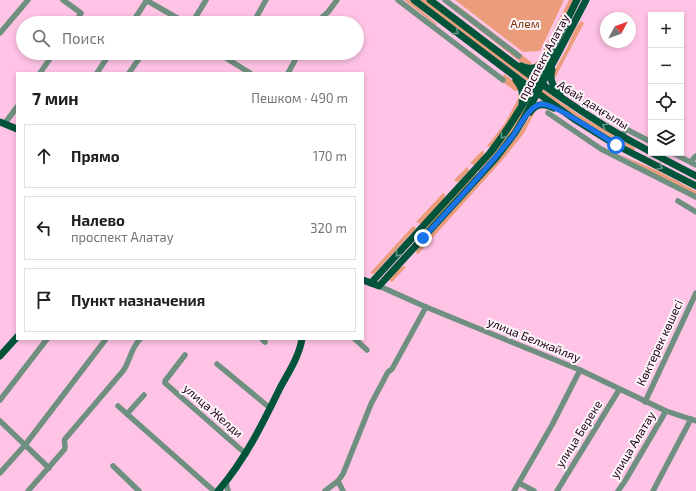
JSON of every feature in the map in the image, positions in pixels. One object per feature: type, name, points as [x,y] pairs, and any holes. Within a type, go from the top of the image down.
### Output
[{"type":"main road","points":[[414,0],[506,70],[574,119]]},
{"type":"main road","name":"Абай даңғылы","points":[[430,0],[542,85],[580,111],[648,151]]},
{"type":"main road","name":"проспект Алатау","points":[[379,286],[498,142],[517,114],[536,80],[577,0]]},
{"type":"main road","name":"проспект Алатау","points":[[371,283],[480,175],[512,138],[557,59],[586,0]]},
{"type":"main road","points":[[512,62],[523,67],[533,68],[542,64],[550,54]]},
{"type":"main road","points":[[557,59],[551,77],[553,87],[580,111]]},
{"type":"main road","points":[[506,70],[517,82],[522,92],[522,102],[517,114]]},
{"type":"main road","points":[[524,118],[535,106],[543,104],[548,105],[616,145],[696,186]]},
{"type":"main road","points":[[3,123],[16,129]]},
{"type":"main road","points":[[638,156],[642,148]]},
{"type":"main road","name":"Абай даңғылы","points":[[658,156],[696,176]]},
{"type":"main road","points":[[474,170],[480,175]]},
{"type":"main road","name":"улица Белжайляу","points":[[364,280],[379,286]]},
{"type":"main road","points":[[0,356],[16,337]]},
{"type":"main road","points":[[218,491],[246,454],[296,359],[302,340]]},
{"type":"street","points":[[0,33],[28,0]]},
{"type":"street","points":[[63,0],[81,13],[79,16]]},
{"type":"street","points":[[136,16],[146,0],[174,16]]},
{"type":"street","points":[[196,16],[206,0]]},
{"type":"street","points":[[257,16],[266,0]]},
{"type":"street","points":[[324,16],[337,0]]},
{"type":"street","points":[[398,0],[503,80]]},
{"type":"street","points":[[445,0],[519,56]]},
{"type":"street","points":[[447,13],[452,6]]},
{"type":"street","points":[[436,29],[442,21]]},
{"type":"street","points":[[41,72],[49,60]]},
{"type":"street","points":[[97,72],[105,60]]},
{"type":"street","points":[[130,72],[138,60]]},
{"type":"street","points":[[289,72],[295,60]]},
{"type":"street","points":[[231,61],[248,72]]},
{"type":"street","points":[[3,123],[16,108]]},
{"type":"street","points":[[548,113],[602,149],[696,197]]},
{"type":"street","points":[[622,136],[626,128],[648,140]]},
{"type":"street","points":[[682,156],[695,160]]},
{"type":"street","points":[[678,201],[696,212]]},
{"type":"street","name":"улица Белжайляу","points":[[379,286],[426,308],[580,370],[644,402],[695,421]]},
{"type":"street","name":"Көктерек көшесі","points":[[644,402],[696,293]]},
{"type":"street","points":[[326,491],[338,481],[343,474],[371,404],[426,308]]},
{"type":"street","points":[[0,400],[46,340]]},
{"type":"street","points":[[0,473],[25,445],[105,340]]},
{"type":"street","points":[[28,491],[64,450],[65,439],[123,371],[133,346],[139,340]]},
{"type":"street","points":[[356,340],[367,350]]},
{"type":"street","name":"улица Желди","points":[[185,355],[165,381],[166,385],[246,454]]},
{"type":"street","points":[[217,364],[270,408]]},
{"type":"street","points":[[514,491],[552,425],[580,370]]},
{"type":"street","name":"улица Береке","points":[[557,491],[619,390]]},
{"type":"street","points":[[127,414],[144,395]]},
{"type":"street","points":[[118,406],[214,491]]},
{"type":"street","name":"улица Алатау","points":[[618,491],[666,411]]},
{"type":"street","points":[[653,491],[695,421]]},
{"type":"street","points":[[0,422],[49,468]]},
{"type":"street","points":[[113,466],[139,491]]},
{"type":"street","points":[[338,481],[343,491]]},
{"type":"street","points":[[226,482],[228,491]]},
{"type":"street","points":[[519,482],[534,491]]},
{"type":"green space","points":[[404,0],[409,0],[437,24],[436,25]]},
{"type":"green space","points":[[419,0],[425,0],[532,81],[532,84],[530,83]]},
{"type":"green space","name":"Алем","points":[[455,0],[564,0],[540,51],[523,52]]},
{"type":"green space","points":[[569,0],[575,0],[561,28],[540,63],[535,66],[535,63],[539,59]]},
{"type":"green space","points":[[457,5],[531,62],[532,67],[524,65],[454,10]]},
{"type":"green space","points":[[581,21],[584,23],[555,78],[553,78],[557,66]]},
{"type":"green space","points":[[435,31],[505,78],[503,76],[504,74],[517,84],[519,89],[515,91]]},
{"type":"green space","points":[[542,89],[578,114],[635,148],[634,151],[576,116],[541,92]]},
{"type":"green space","points":[[520,94],[517,107],[510,121],[492,145],[489,147],[487,146],[505,123],[518,99],[518,95]]},
{"type":"green space","points":[[530,94],[534,95],[507,141],[479,171],[478,170]]},
{"type":"green space","points":[[537,108],[524,133],[505,157],[418,254],[416,253],[417,249],[517,137],[531,114]]},
{"type":"green space","points":[[483,150],[484,153],[482,158],[474,165],[470,163]]},
{"type":"green space","points":[[614,152],[658,171],[696,191],[696,195]]},
{"type":"green space","points":[[467,167],[469,171],[458,182],[454,180]]},
{"type":"green space","points":[[475,173],[477,174],[427,230],[426,228]]},
{"type":"green space","points":[[443,193],[445,194],[443,202],[421,224],[416,222]]},
{"type":"green space","points":[[413,226],[416,228],[374,274],[370,273]]},
{"type":"green space","points":[[404,266],[406,267],[392,282],[389,280],[397,270]]},
{"type":"route","points":[[423,238],[496,158],[515,134],[524,118],[535,106],[543,104],[548,105],[616,145]]}]
